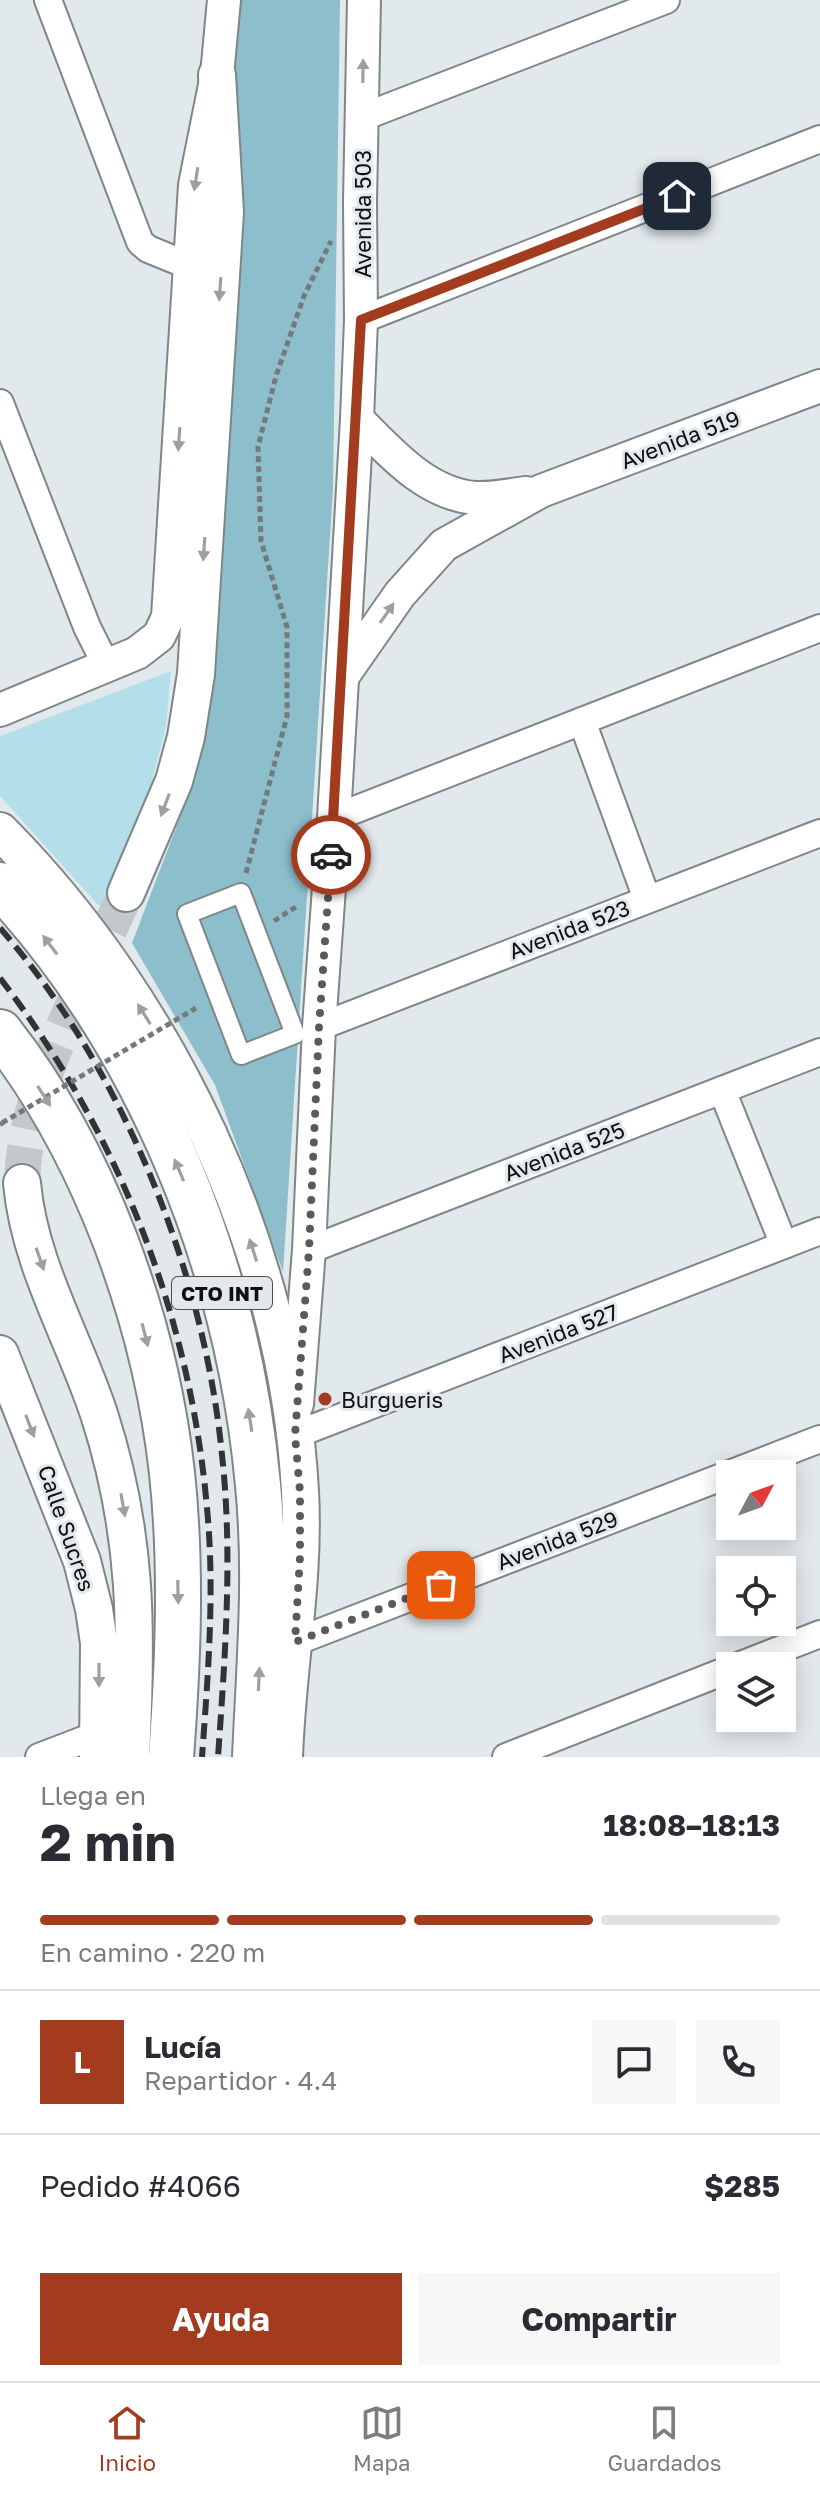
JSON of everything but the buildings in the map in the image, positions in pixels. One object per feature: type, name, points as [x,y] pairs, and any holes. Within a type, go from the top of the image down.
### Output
[{"type":"highway","name":"CTO INT","points":[[0,885],[50,944],[117,1045],[175,1159],[196,1209],[217,1277],[244,1384],[259,1488],[261,1594],[255,1757]]},
{"type":"highway","name":"CTO INT","points":[[0,1032],[61,1121],[91,1184],[142,1323],[159,1393],[172,1471],[177,1543],[178,1615],[171,1757]]},
{"type":"main road","points":[[126,893],[174,781],[186,737],[196,674],[225,212],[217,75]]},
{"type":"main road","name":"CTO INT","points":[[0,831],[51,887],[121,977],[178,1073],[226,1177],[254,1254],[273,1318],[295,1435],[300,1492],[295,1642],[284,1757]]},
{"type":"main road","points":[[22,1183],[24,1208],[35,1244],[98,1411],[122,1498],[135,1621],[131,1757]]},
{"type":"main road","name":"Calle Sucres","points":[[0,1354],[82,1561],[99,1643],[98,1745]]},
{"type":"street","points":[[48,0],[140,242],[148,249],[190,266]]},
{"type":"street","points":[[0,710],[137,653],[159,636],[168,617],[195,185],[217,75],[224,0]]},
{"type":"street","name":"Avenida 503","points":[[295,1435],[309,1250],[319,1027],[357,419],[364,0]]},
{"type":"street","points":[[363,117],[666,0]]},
{"type":"street","points":[[361,320],[820,139]]},
{"type":"street","name":"Avenida 519","points":[[342,677],[400,594],[444,545],[541,491],[820,386]]},
{"type":"street","points":[[0,403],[87,627],[107,667]]},
{"type":"street","name":"Avenida 519","points":[[357,419],[401,465],[450,493],[477,498],[541,491]]},
{"type":"street","points":[[334,818],[820,628]]},
{"type":"street","points":[[582,721],[647,899]]},
{"type":"street","name":"Avenida 523","points":[[319,1027],[820,833]]},
{"type":"street","points":[[241,893],[295,1034],[241,1055],[187,914],[241,893]]},
{"type":"street","name":"Avenida 525","points":[[309,1250],[820,1052]]},
{"type":"street","points":[[722,1090],[784,1245]]},
{"type":"street","name":"Avenida 527","points":[[295,1435],[820,1231]]},
{"type":"street","name":"Avenida 529","points":[[295,1642],[820,1439]]},
{"type":"street","points":[[774,1652],[820,1634]]},
{"type":"street","points":[[506,1757],[716,1674]]},
{"type":"street","points":[[39,1757],[98,1745]]},
{"type":"path","points":[[241,893],[287,716],[287,627],[261,541],[258,447],[276,376],[304,296],[337,229],[360,201]]},
{"type":"path","points":[[256,933],[329,885]]},
{"type":"path","points":[[1,1124],[196,1008]]},
{"type":"shaded area","points":[[238,0],[340,0],[333,489],[283,1272],[215,1085],[132,943],[192,786],[209,682],[223,430]]},
{"type":"shaded area","points":[[171,671],[166,726],[151,785],[100,907],[0,796],[0,736]]},
{"type":"tunnel","points":[[22,1183],[25,1147],[46,1072],[76,998],[126,893]]},
{"type":"railway","points":[[0,928],[44,983],[84,1043],[119,1107],[150,1175],[176,1244],[197,1314],[222,1455],[227,1530],[227,1606],[218,1757]]},
{"type":"railway","points":[[0,978],[80,1098],[113,1162],[165,1296],[184,1365],[198,1436],[209,1539],[210,1633],[202,1757]]},
{"type":"way so far","points":[[331,855],[319,1027],[309,1250],[295,1435],[300,1492],[300,1557],[295,1642],[441,1585]]},
{"type":"place","name":"Burgueris","points":[[325,1399]]},
{"type":"route","points":[[331,855],[361,320],[677,196]]}]
